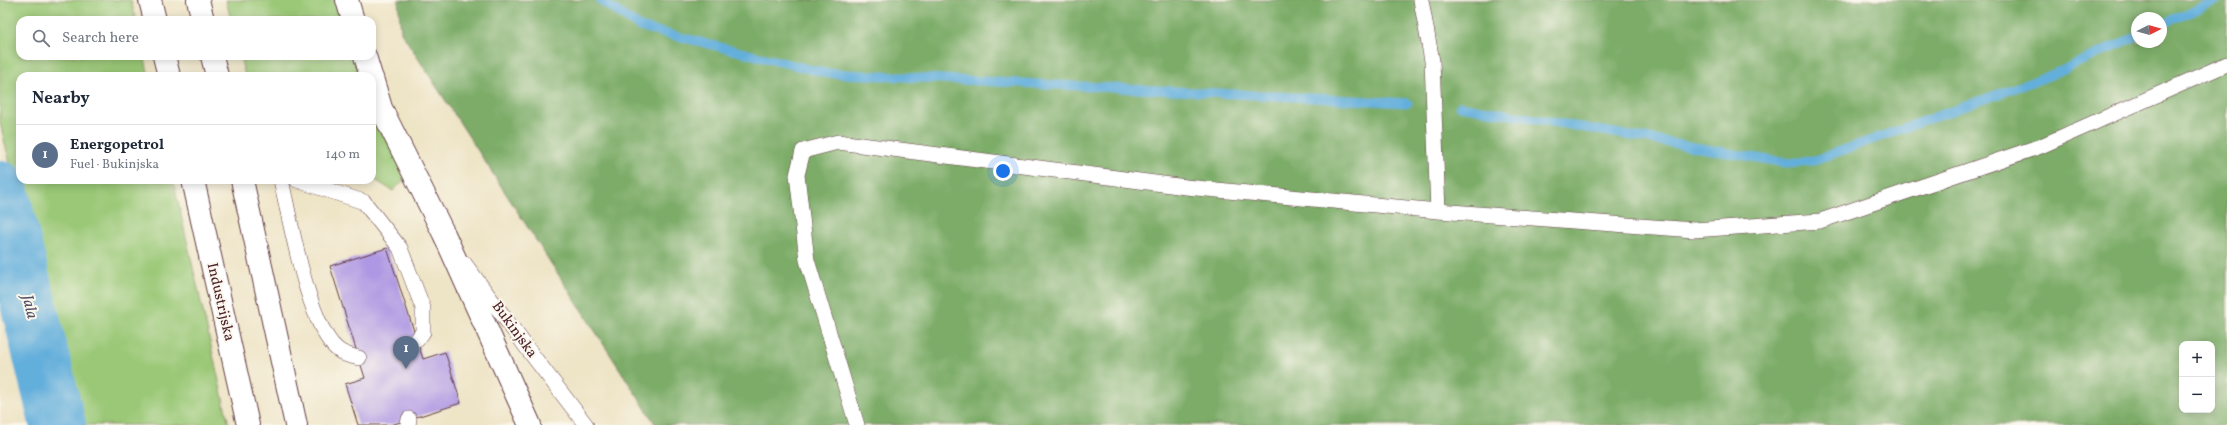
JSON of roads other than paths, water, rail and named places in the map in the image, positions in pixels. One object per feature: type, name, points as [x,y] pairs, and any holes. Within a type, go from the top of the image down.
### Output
[{"type":"main road","points":[[150,0],[154,16]]},
{"type":"main road","points":[[198,0],[202,16]]},
{"type":"main road","points":[[347,0],[353,16]]},
{"type":"main road","points":[[165,60],[168,72]]},
{"type":"main road","points":[[213,60],[216,72]]},
{"type":"main road","name":"Bukinjska","points":[[366,60],[370,72]]},
{"type":"main road","name":"Bukinjska","points":[[376,91],[381,108],[444,234],[530,425]]},
{"type":"main road","name":"Industrijska","points":[[194,184],[248,425]]},
{"type":"main road","points":[[243,184],[296,425]]},
{"type":"lane","points":[[1421,0],[1432,61],[1438,211]]},
{"type":"lane","points":[[857,425],[807,260],[797,175],[803,151],[838,142],[1186,187],[1438,211],[1694,230],[1820,221],[2041,146],[2227,64]]},
{"type":"lane","points":[[282,184],[302,274],[322,328],[336,348],[346,355],[359,358]]},
{"type":"lane","points":[[309,184],[364,202],[400,248],[423,308],[423,332],[417,340]]},
{"type":"lane","name":"Bukinjska","points":[[444,234],[530,352],[586,425]]},
{"type":"waterway","points":[[600,0],[640,27],[825,73],[1408,103]]},
{"type":"waterway","points":[[2167,22],[2217,0]]},
{"type":"waterway","points":[[1460,106],[1786,163],[1813,161],[2051,75],[2131,39]]},
{"type":"waterway","name":"Jala","points":[[0,189],[58,425]]},
{"type":"place","name":"Energopetrol","points":[[406,369]]}]
